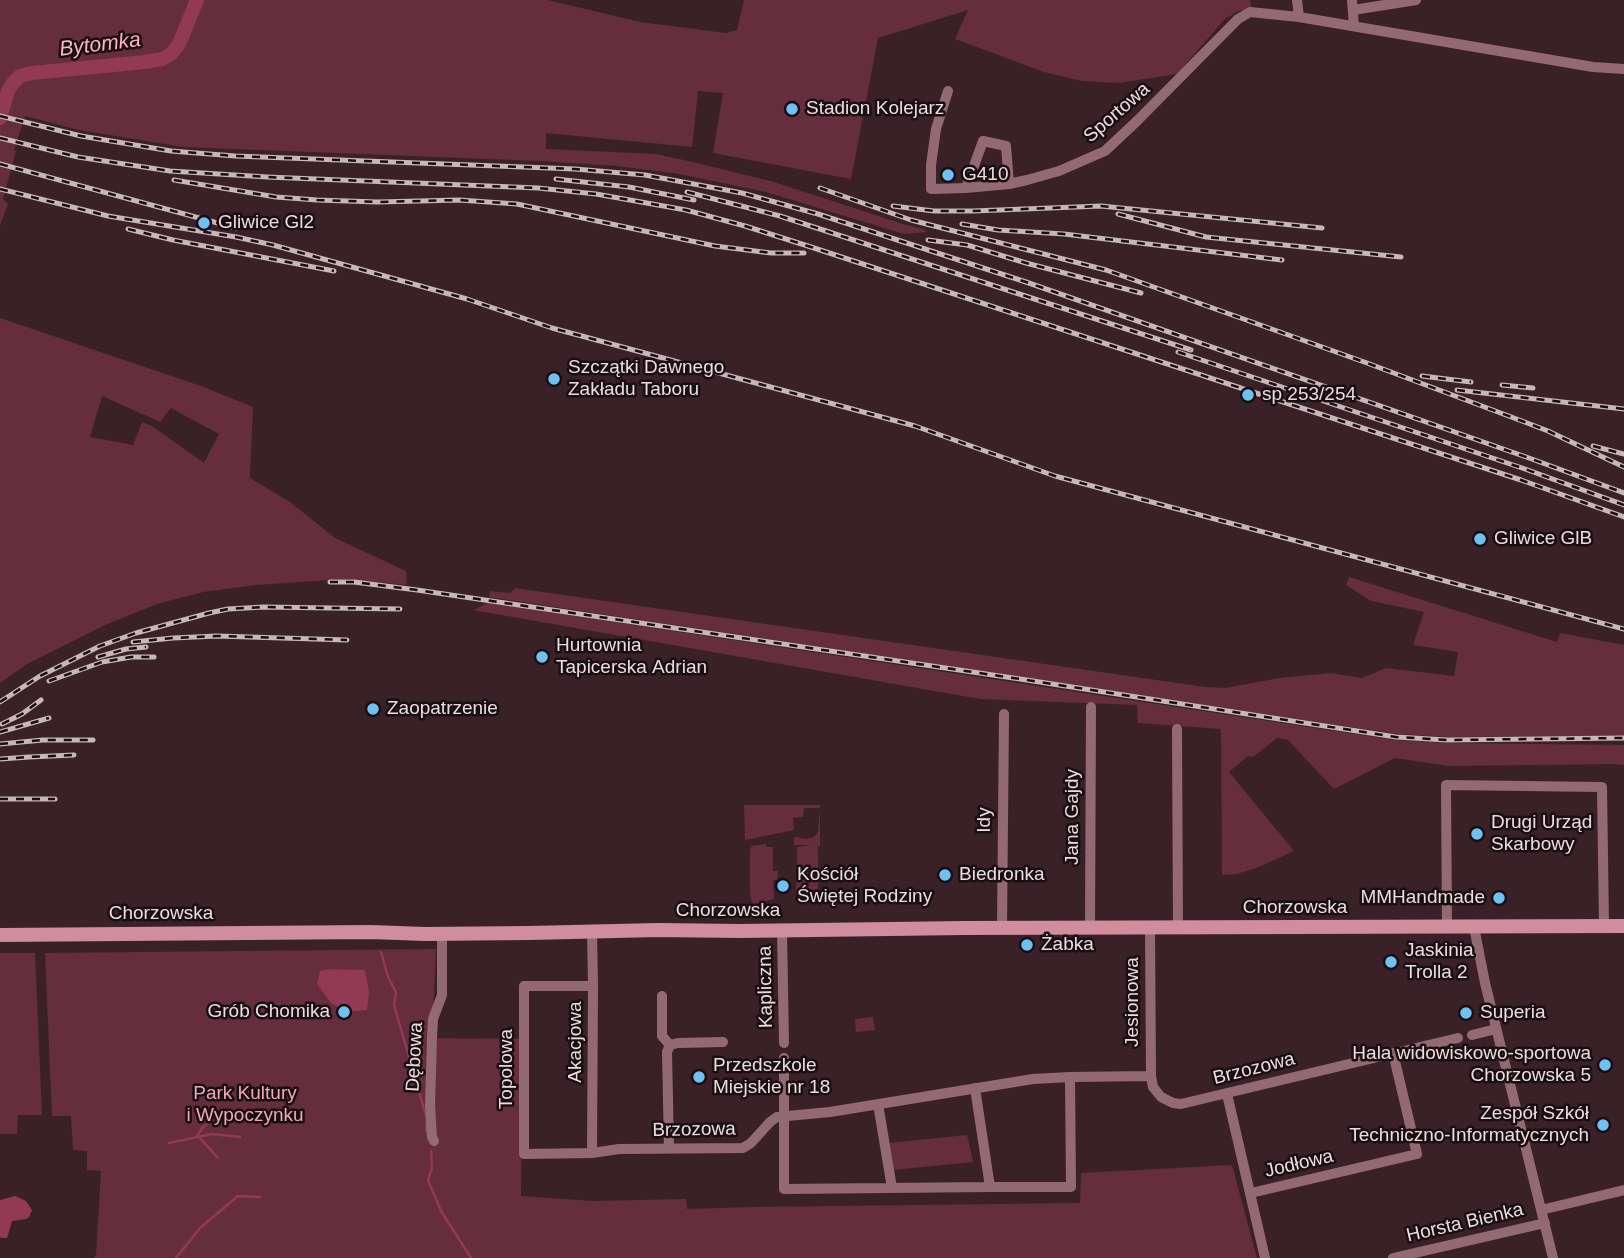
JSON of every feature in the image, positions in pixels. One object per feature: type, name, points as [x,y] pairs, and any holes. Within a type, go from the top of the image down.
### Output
[{"type":"main road","name":"Chorzowska","points":[[0,935],[1624,926]]},
{"type":"street","points":[[1297,0],[1299,17]]},
{"type":"street","points":[[1354,26],[1352,5],[1416,0]]},
{"type":"street","name":"Sportowa","points":[[948,91],[936,128],[931,188],[1009,184],[1059,171],[1105,151],[1238,19],[1250,12],[1299,17],[1624,69]]},
{"type":"street","points":[[966,188],[983,141],[1006,146],[1009,184]]},
{"type":"street","name":"Jana Gajdy","points":[[1090,927],[1091,707]]},
{"type":"street","name":"Idy","points":[[1002,928],[1003,713]]},
{"type":"street","points":[[1177,729],[1178,927]]},
{"type":"street","points":[[1447,927],[1446,785],[1602,787],[1604,926]]},
{"type":"street","name":"Jesionowa","points":[[1150,927],[1151,1076]]},
{"type":"street","points":[[1474,927],[1485,983],[1553,1258]]},
{"type":"street","name":"Akacjowa","points":[[592,931],[592,1153]]},
{"type":"street","name":"Kapliczna","points":[[782,931],[784,1043]]},
{"type":"street","name":"Dębowa","points":[[434,1141],[430,1105],[432,1038],[433,1019],[442,995],[442,933]]},
{"type":"street","name":"Topolowa","points":[[592,1153],[524,1154],[524,986],[593,986]]},
{"type":"street","points":[[662,996],[662,1037],[670,1045]]},
{"type":"street","points":[[1472,1035],[1496,1029]]},
{"type":"street","name":"Brzozowa","points":[[1151,1076],[1156,1092],[1161,1097],[1173,1103],[1188,1103],[1458,1038]]},
{"type":"street","points":[[669,1149],[667,1052],[670,1045],[678,1042],[723,1042]]},
{"type":"street","name":"Jodłowa","points":[[1251,1193],[1417,1154],[1393,1053]]},
{"type":"street","points":[[784,1058],[785,1189],[1071,1187],[1070,1077]]},
{"type":"street","points":[[784,1115],[820,1113],[1013,1081],[1151,1076]]},
{"type":"street","points":[[975,1088],[990,1187]]},
{"type":"street","name":"Jodłowa","points":[[1227,1094],[1265,1258]]},
{"type":"street","points":[[878,1104],[892,1188]]},
{"type":"street","name":"Brzozowa","points":[[592,1153],[619,1149],[743,1148],[751,1143],[769,1122],[784,1115]]},
{"type":"street","points":[[1541,1210],[1624,1190]]},
{"type":"street","name":"Horsta Bienka","points":[[1393,1258],[1545,1223]]},
{"type":"green space","points":[[0,0],[548,0],[640,22],[726,33],[737,30],[744,0],[1250,0],[1251,7],[1225,19],[1177,74],[1119,83],[1082,81],[1044,72],[955,39],[968,10],[878,38],[851,179],[713,153],[723,93],[698,91],[692,147],[546,133],[546,149],[656,154],[693,162],[774,182],[927,232],[904,234],[766,192],[679,174],[617,166],[539,161],[183,147],[79,130],[25,116],[14,150],[16,151],[3,199],[8,204],[0,225]]},
{"type":"green space","points":[[0,318],[201,386],[253,407],[250,478],[290,502],[335,538],[406,571],[407,585],[346,579],[256,585],[203,592],[157,604],[105,625],[27,664],[0,683]],"holes":[[[102,396],[160,422],[171,408],[219,434],[204,463],[152,426],[142,422],[133,445],[90,437]]]},
{"type":"green space","points":[[1349,577],[1557,642],[1560,633],[1624,645],[1624,736],[1448,737],[1397,734],[489,597],[490,591],[510,593],[515,588],[1205,687],[1225,688],[1280,678],[1331,673],[1362,678],[1386,668],[1454,676],[1458,652],[1413,645],[1424,612],[1371,601],[1346,585]]},
{"type":"green space","points":[[488,603],[1395,740],[1624,745],[1624,765],[1448,766],[1395,758],[1334,789],[1288,740],[1277,738],[1229,772],[1294,851],[1259,867],[1237,874],[1222,875],[1221,729],[1138,723],[1137,705],[980,699],[473,610]]},
{"type":"green space","points":[[744,805],[820,805],[820,808],[804,808],[803,817],[793,818],[794,830],[745,840]]},
{"type":"green space","points":[[820,808],[818,894],[814,902],[807,901],[796,892],[797,847],[812,845],[794,845],[794,839],[814,837],[818,832]]},
{"type":"green space","points":[[766,844],[766,847],[773,847],[773,871],[778,871],[777,880],[773,880],[774,899],[754,904],[750,894],[750,849],[752,846]]},
{"type":"green space","name":"Park Kultury i Wypoczynku","points":[[436,949],[432,1038],[522,1039],[521,1196],[593,1201],[686,1199],[687,1209],[1080,1203],[1081,1173],[1232,1165],[1257,1258],[94,1258],[101,1171],[87,1170],[87,1151],[73,1150],[71,1116],[52,1116],[45,953]]},
{"type":"green space","points":[[0,953],[35,953],[42,1115],[18,1115],[17,1134],[0,1134]]},
{"type":"green space","points":[[873,1017],[875,1030],[856,1032],[855,1019]]},
{"type":"green space","points":[[967,1135],[973,1162],[893,1170],[889,1143]]},
{"type":"shaded area","points":[[365,970],[369,992],[367,1010],[347,1012],[331,1003],[317,984],[320,971]]},
{"type":"shaded area","points":[[15,1196],[26,1201],[32,1210],[26,1219],[12,1221],[7,1238],[2,1238],[0,1200]]},
{"type":"waterway","name":"Bytomka","points":[[0,118],[8,91],[20,76],[145,62],[162,59],[171,54],[179,44],[197,0]]},
{"type":"waterway","points":[[381,952],[388,977],[396,992],[394,1005],[427,1119],[426,1131]]},
{"type":"waterway","points":[[197,1136],[211,1121]]},
{"type":"waterway","points":[[169,1143],[212,1134],[240,1137]]},
{"type":"waterway","points":[[199,1137],[218,1158]]},
{"type":"waterway","points":[[431,1151],[432,1168],[428,1180],[441,1211],[471,1258]]},
{"type":"waterway","points":[[176,1258],[200,1228],[238,1196],[260,1197]]},
{"type":"railway","points":[[0,116],[81,136],[171,151],[235,156],[575,169],[645,175],[742,193],[818,214],[1026,282],[1624,493]]},
{"type":"railway","points":[[0,138],[78,157],[170,171],[538,188],[596,194],[686,210],[811,247],[1521,480],[1624,517]]},
{"type":"railway","points":[[0,164],[236,228]]},
{"type":"railway","points":[[556,179],[629,187],[694,200]]},
{"type":"railway","points":[[174,180],[276,197],[317,200],[459,200],[517,204],[715,246],[771,253],[804,253]]},
{"type":"railway","points":[[820,188],[911,220],[1106,270],[1522,421],[1624,467]]},
{"type":"railway","points":[[0,189],[108,216],[273,245],[467,299],[552,328],[915,426],[1055,476],[1624,629]]},
{"type":"railway","points":[[687,192],[780,216],[1191,350]]},
{"type":"railway","points":[[893,206],[934,211],[1101,206],[1322,228]]},
{"type":"railway","points":[[1118,214],[1206,237],[1401,257]]},
{"type":"railway","points":[[962,224],[1282,260]]},
{"type":"railway","points":[[128,229],[334,271]]},
{"type":"railway","points":[[928,240],[967,245],[1141,293]]},
{"type":"railway","points":[[1178,352],[1624,505]]},
{"type":"railway","points":[[1422,376],[1471,382]]},
{"type":"railway","points":[[1502,385],[1533,388]]},
{"type":"railway","points":[[1457,390],[1624,409]]},
{"type":"railway","points":[[1593,446],[1624,454]]},
{"type":"railway","points":[[330,582],[354,582],[417,590],[1396,737],[1447,740],[1624,738]]},
{"type":"railway","points":[[0,702],[40,676],[100,646],[209,613],[264,607],[400,609]]},
{"type":"railway","points":[[133,642],[217,636],[347,640]]},
{"type":"railway","points":[[98,657],[126,649],[146,647]]},
{"type":"railway","points":[[49,681],[102,662],[131,657],[154,657]]},
{"type":"railway","points":[[2,724],[41,700]]},
{"type":"railway","points":[[0,732],[49,718]]},
{"type":"railway","points":[[0,744],[43,740],[93,740]]},
{"type":"railway","points":[[0,759],[74,755]]},
{"type":"railway","points":[[0,799],[55,799]]},
{"type":"place","name":"Stadion Kolejarz","points":[[792,109]]},
{"type":"place","name":"G410","points":[[948,175]]},
{"type":"place","name":"Gliwice Gl2","points":[[204,223]]},
{"type":"place","name":"Szczątki Dawnego Zakładu Taboru","points":[[554,379]]},
{"type":"place","name":"sp 253/254","points":[[1248,395]]},
{"type":"place","name":"Gliwice GlB","points":[[1480,539]]},
{"type":"place","name":"Hurtownia Tapicerska Adrian","points":[[542,657]]},
{"type":"place","name":"Zaopatrzenie","points":[[373,709]]},
{"type":"place","name":"Drugi Urząd Skarbowy","points":[[1477,834]]},
{"type":"place","name":"Biedronka","points":[[945,875]]},
{"type":"place","name":"Kościół Świętej Rodziny","points":[[783,886]]},
{"type":"place","name":"MMHandmade","points":[[1499,898]]},
{"type":"place","name":"Żabka","points":[[1027,945]]},
{"type":"place","name":"Jaskinia Trolla 2","points":[[1391,962]]},
{"type":"place","name":"Grób Chomika","points":[[344,1012]]},
{"type":"place","name":"Superia","points":[[1466,1013]]},
{"type":"place","name":"Hala widowiskowo-sportowa Chorzowska 5","points":[[1605,1065]]},
{"type":"place","name":"Przedszkole Miejskie nr 18","points":[[699,1077]]},
{"type":"place","name":"Zespół Szkół Techniczno-Informatycznych","points":[[1603,1125]]}]
